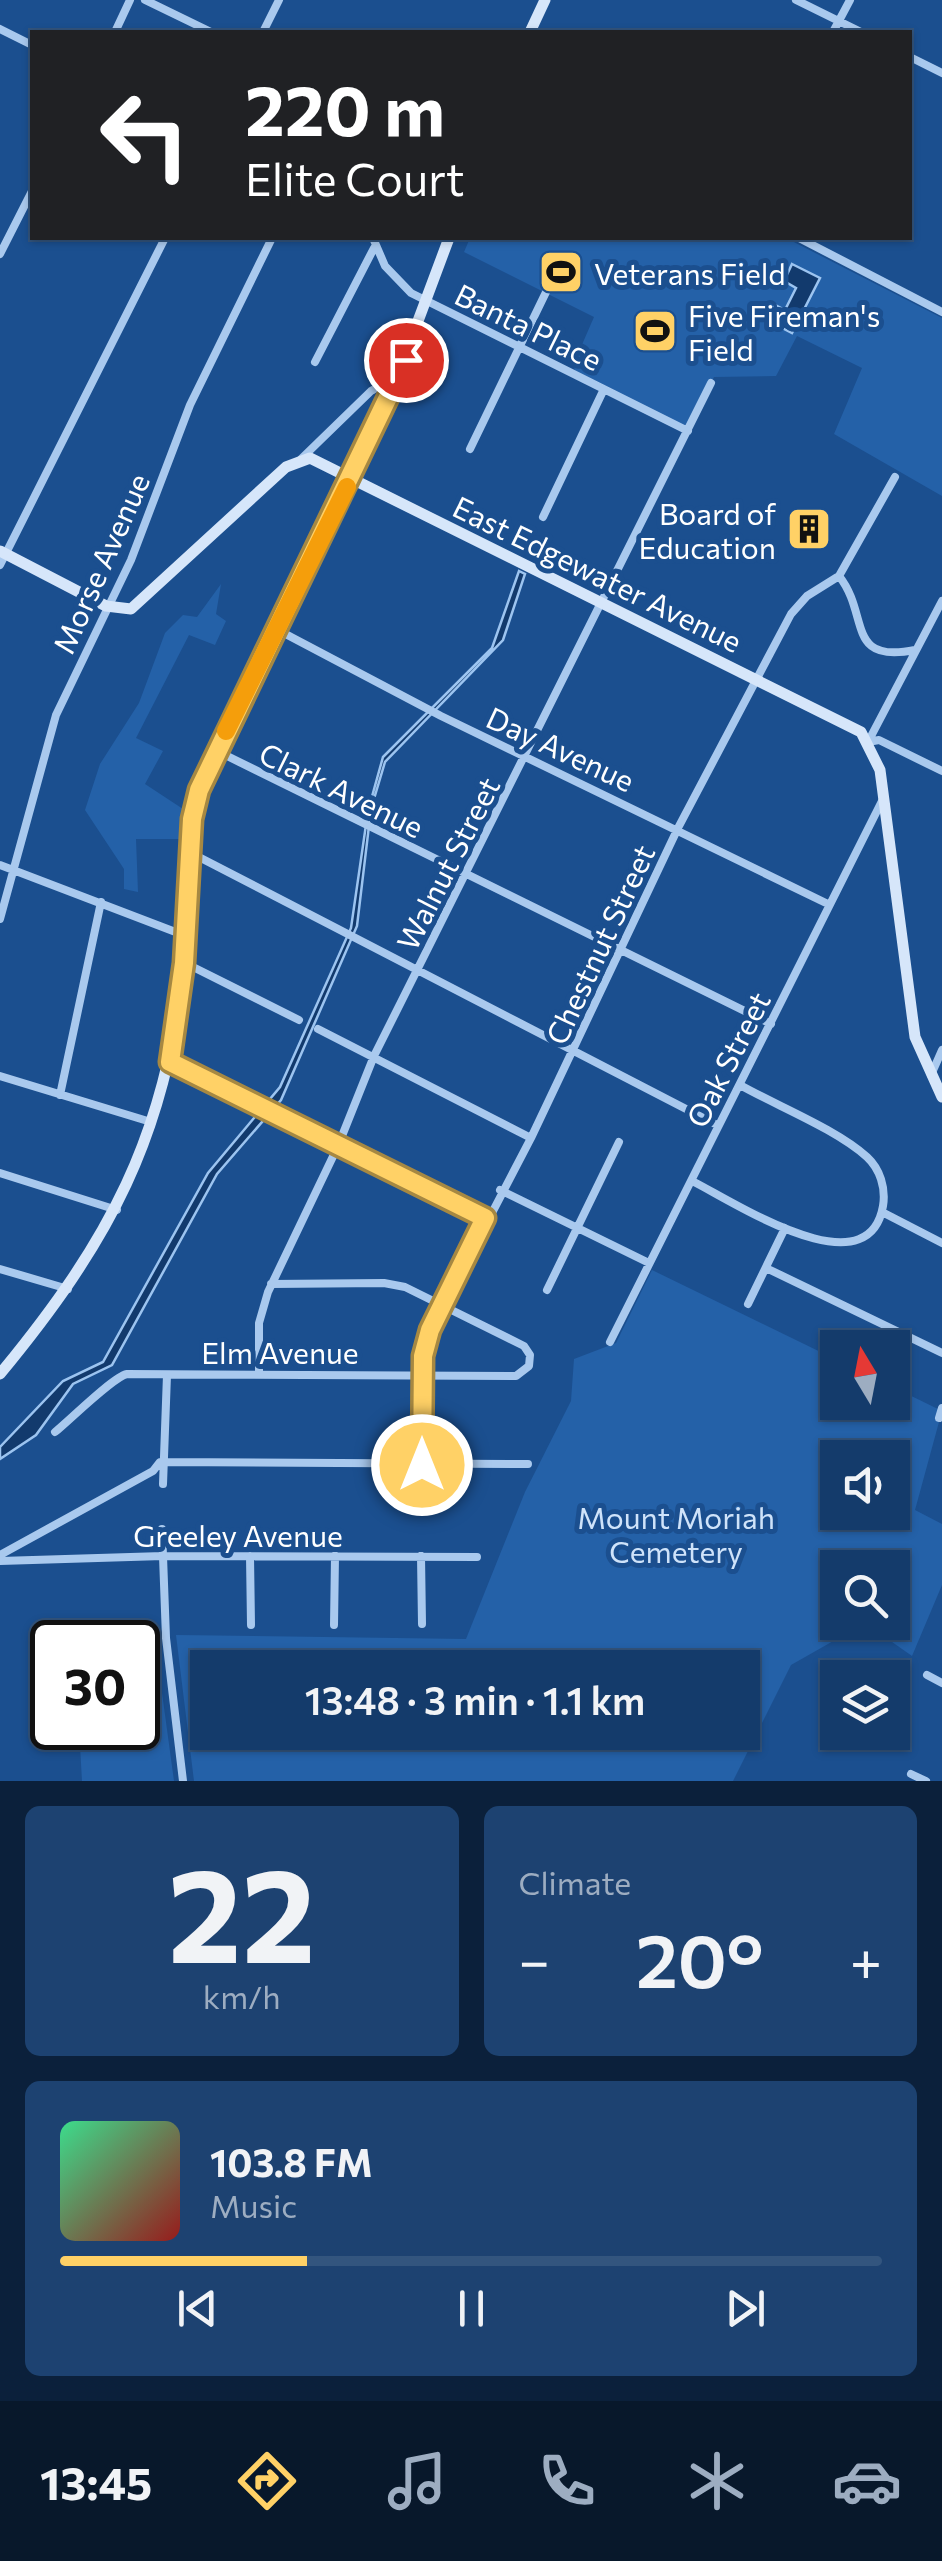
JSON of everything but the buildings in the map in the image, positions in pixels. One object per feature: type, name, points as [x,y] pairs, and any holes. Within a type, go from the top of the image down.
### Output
[{"type":"street","points":[[116,30],[130,0]]},
{"type":"street","points":[[145,0],[207,30]]},
{"type":"street","points":[[264,30],[279,0]]},
{"type":"street","points":[[531,30],[545,0]]},
{"type":"street","points":[[796,0],[857,30]]},
{"type":"street","points":[[834,30],[850,0]]},
{"type":"street","points":[[0,29],[30,43]]},
{"type":"street","points":[[912,58],[942,73]]},
{"type":"street","points":[[0,254],[30,195]]},
{"type":"street","points":[[164,240],[2,557],[106,606],[119,610],[136,606],[371,391],[380,386],[393,388]]},
{"type":"street","name":"Morse Avenue","points":[[0,919],[46,742],[148,520],[190,405],[271,240]]},
{"type":"street","points":[[315,362],[374,248],[373,240]]},
{"type":"street","points":[[0,1374],[68,1290],[117,1210],[170,1062],[184,963],[192,819],[217,752],[393,388],[448,240]]},
{"type":"street","points":[[802,240],[942,312]]},
{"type":"street","name":"Banta Place","points":[[374,248],[392,276],[426,300],[688,430]]},
{"type":"street","points":[[470,449],[548,288]]},
{"type":"street","name":"Walnut Street","points":[[258,1375],[259,1323],[270,1284],[338,1146],[374,1056],[710,383]]},
{"type":"street","points":[[543,517],[604,389]]},
{"type":"street","name":"East Edgewater Avenue","points":[[301,459],[318,460],[602,601],[861,732],[868,742]]},
{"type":"street","name":"Chestnut Street","points":[[422,1465],[422,1372],[430,1330],[485,1218],[531,1138],[678,828],[799,604],[839,576],[896,477]]},
{"type":"street","points":[[839,576],[850,589],[871,647],[892,655],[916,650]]},
{"type":"street","points":[[942,600],[868,742],[884,796],[917,1045],[942,1097]]},
{"type":"street","name":"Day Avenue","points":[[276,629],[441,716],[828,904]]},
{"type":"street","points":[[868,742],[879,740],[942,771]]},
{"type":"street","name":"Clark Avenue","points":[[217,752],[771,1024]]},
{"type":"street","name":"Oak Street","points":[[610,1342],[884,796]]},
{"type":"street","points":[[193,854],[717,1125]]},
{"type":"street","points":[[0,865],[186,936]]},
{"type":"street","points":[[60,1095],[101,902]]},
{"type":"street","points":[[184,963],[299,1020]]},
{"type":"street","points":[[318,1029],[531,1138]]},
{"type":"street","points":[[917,1045],[942,1048],[931,1075]]},
{"type":"street","points":[[170,1062],[485,1218]]},
{"type":"street","points":[[0,1076],[151,1122]]},
{"type":"street","points":[[692,1181],[813,1240],[840,1244],[859,1238],[882,1212],[883,1186],[869,1159],[740,1085]]},
{"type":"street","points":[[548,1290],[619,1142]]},
{"type":"street","points":[[0,1173],[117,1210]]},
{"type":"street","points":[[500,1190],[649,1262]]},
{"type":"street","points":[[882,1212],[942,1242]]},
{"type":"street","points":[[748,1304],[786,1228]]},
{"type":"street","points":[[766,1268],[942,1353]]},
{"type":"street","points":[[0,1269],[68,1290]]},
{"type":"street","points":[[270,1284],[384,1283],[442,1305]]},
{"type":"street","name":"Elm Avenue","points":[[55,1432],[120,1375],[422,1372],[516,1376],[526,1371],[531,1360],[524,1346],[442,1305]]},
{"type":"street","points":[[163,1484],[160,1462],[166,1374]]},
{"type":"street","points":[[160,1462],[528,1464]]},
{"type":"street","points":[[0,1558],[153,1471],[160,1462]]},
{"type":"street","points":[[162,1529],[166,1638],[183,1781]]},
{"type":"street","points":[[250,1556],[251,1625]]},
{"type":"street","points":[[334,1625],[335,1556]]},
{"type":"street","points":[[421,1556],[422,1624]]},
{"type":"street","name":"Greeley Avenue","points":[[0,1558],[477,1557]]},
{"type":"street","points":[[926,1675],[942,1683]]},
{"type":"street","points":[[911,1774],[926,1781]]},
{"type":"green space","points":[[469,240],[790,240],[942,318],[942,496],[834,434],[862,368],[797,336],[776,376],[714,377],[688,431],[575,376],[574,363],[594,317],[464,252]]},
{"type":"green space","points":[[221,584],[216,614],[226,621],[215,645],[189,635],[136,738],[163,751],[145,784],[183,809],[179,839],[136,839],[138,892],[124,889],[124,869],[85,810],[100,764],[139,703],[165,633],[183,615],[197,617]]},
{"type":"green space","name":"Mount Moriah Cemetery","points":[[652,1270],[820,1352],[820,1420],[910,1420],[910,1395],[942,1411],[915,1510],[942,1524],[942,1585],[912,1656],[889,1640],[910,1640],[910,1550],[820,1550],[820,1640],[835,1640],[791,1665],[760,1727],[760,1650],[190,1650],[190,1749],[176,1635],[466,1639],[525,1492],[571,1401],[574,1359],[616,1343]]},
{"type":"green space","points":[[160,1678],[174,1781],[82,1781],[80,1750],[160,1750]]},
{"type":"green space","name":"Mount Moriah Cemetery","points":[[190,1750],[748,1750],[733,1781],[194,1781]]},
{"type":"shaded area","points":[[792,264],[820,278],[792,333],[767,320],[775,305],[785,310],[796,288],[784,281]]},
{"type":"shaded area","points":[[519,571],[525,574],[503,640],[385,762],[371,809],[357,926],[281,1100],[217,1174],[112,1365],[73,1384],[36,1435],[0,1459],[0,1447],[63,1381],[103,1362],[208,1173],[280,1087],[351,928],[368,811],[383,757],[492,648]]},
{"type":"slow traffic","points":[[226,731],[347,487]]},
{"type":"place","name":"Veterans Field","points":[[561,272]]},
{"type":"place","name":"Five Fireman's Field","points":[[655,331]]},
{"type":"place","name":"Board of Education","points":[[809,529]]},
{"type":"route","points":[[406,360],[199,790],[192,819],[184,963],[170,1062],[485,1218],[430,1330],[423,1356],[422,1465]]}]
